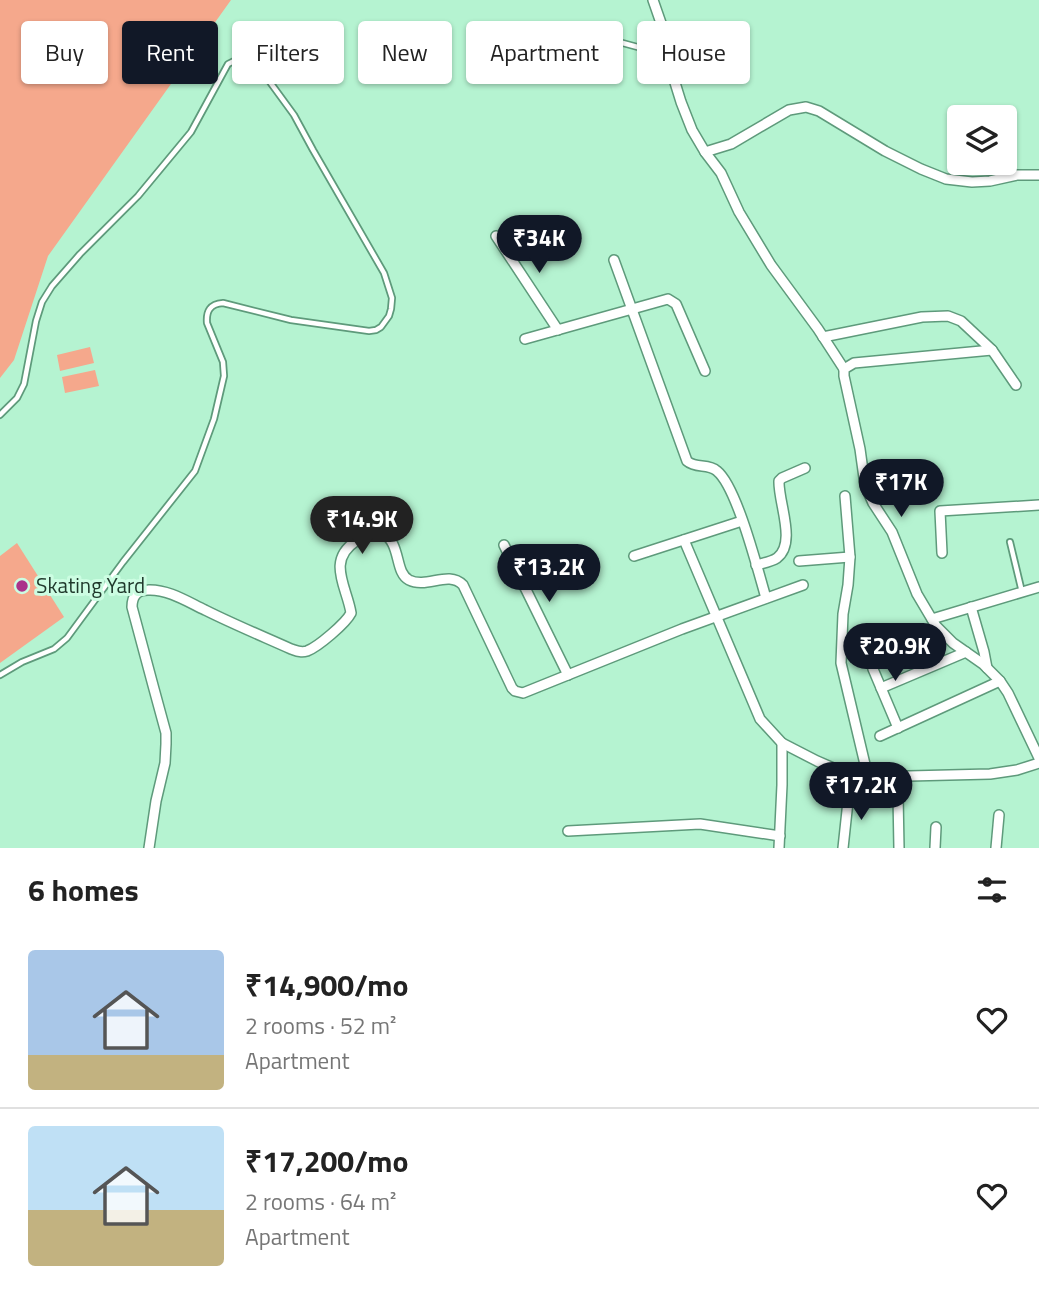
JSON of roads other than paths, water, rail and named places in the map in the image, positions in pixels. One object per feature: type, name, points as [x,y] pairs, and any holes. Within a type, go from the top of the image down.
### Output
[{"type":"street","points":[[653,0],[660,21]]},
{"type":"street","points":[[676,84],[692,130],[721,173],[739,212],[771,265],[844,369],[865,485],[892,532],[917,594],[932,619],[953,643],[1000,681],[1039,760],[1017,770],[990,774],[867,777],[847,774],[782,743],[760,719],[684,540]]},
{"type":"street","points":[[705,152],[731,144],[789,110],[806,107],[819,111],[885,151],[946,178],[972,182],[1017,174],[1039,175]]},
{"type":"street","points":[[496,236],[558,330]]},
{"type":"street","points":[[614,260],[687,461],[696,467],[716,469],[728,485],[766,598]]},
{"type":"street","points":[[525,339],[631,308],[672,300],[705,371]]},
{"type":"street","points":[[824,337],[922,317],[948,316],[961,321],[992,350],[1016,385]]},
{"type":"street","points":[[844,369],[854,363],[992,350]]},
{"type":"street","points":[[756,565],[776,559],[784,550],[787,534],[779,481],[805,468]]},
{"type":"street","points":[[845,496],[850,557],[842,614],[841,663],[867,777]]},
{"type":"street","points":[[942,553],[940,511],[1039,505]]},
{"type":"street","points":[[634,556],[742,521]]},
{"type":"street","points":[[149,848],[165,763],[166,733],[132,607],[134,596],[141,591],[158,590],[298,652],[305,652],[343,623],[351,613],[341,582],[343,554],[347,548],[372,533],[382,532],[391,539],[402,573],[408,579],[424,583],[451,578],[463,585],[506,677],[515,691],[523,693],[803,585]]},
{"type":"street","points":[[504,545],[568,676]]},
{"type":"street","points":[[799,561],[850,557]]},
{"type":"street","points":[[932,619],[1039,587]]},
{"type":"street","points":[[971,607],[987,668]]},
{"type":"street","points":[[868,647],[873,669],[898,728]]},
{"type":"street","points":[[881,688],[965,652]]},
{"type":"street","points":[[880,736],[1000,681]]},
{"type":"street","points":[[779,848],[782,743]]},
{"type":"street","points":[[843,848],[849,792]]},
{"type":"street","points":[[898,795],[899,848]]},
{"type":"street","points":[[996,848],[999,815]]},
{"type":"street","points":[[568,831],[700,824],[780,836]]},
{"type":"street","points":[[935,848],[936,827]]},
{"type":"lane","points":[[0,415],[17,398],[24,384],[36,321],[42,302],[52,286],[138,196],[191,132],[228,64],[238,60],[250,60],[259,67],[294,115],[384,273],[392,298],[389,316],[376,331],[369,331],[291,320],[223,303],[216,303],[209,308],[207,323],[223,362],[224,376],[214,419],[195,471],[67,638],[54,649],[0,674]]},
{"type":"lane","points":[[1010,542],[1022,592]]},
{"type":"place","name":"Skating Yard","points":[[22,586]]}]
